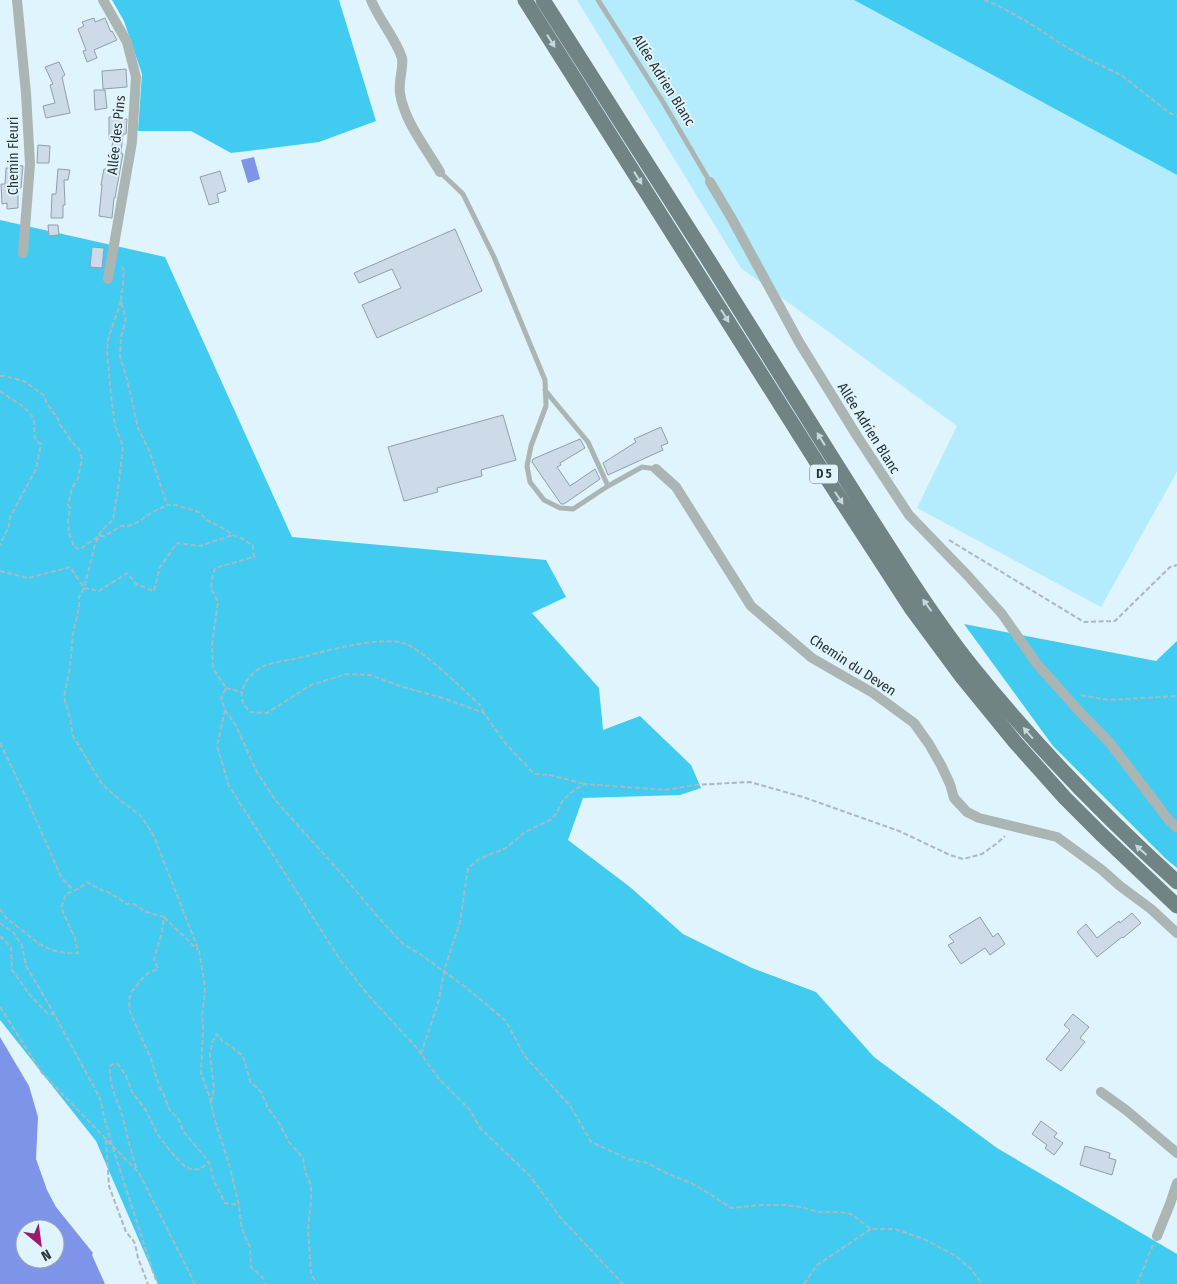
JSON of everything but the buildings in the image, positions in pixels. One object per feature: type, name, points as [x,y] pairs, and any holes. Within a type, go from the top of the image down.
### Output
[{"type":"main road","name":"D 5","points":[[525,0],[822,471],[911,608],[962,677],[1058,791],[1177,906]]},
{"type":"main road","name":"D 5","points":[[543,0],[922,599],[972,667],[1028,734],[1093,803],[1177,882]]},
{"type":"street","name":"Chemin Fleuri","points":[[17,0],[26,93],[30,164],[23,253]]},
{"type":"street","name":"Allée des Pins","points":[[103,0],[127,42],[136,77],[132,144],[108,279]]},
{"type":"street","points":[[370,0],[403,60],[400,93],[409,121],[440,172]]},
{"type":"street","name":"Allée Adrien Blanc","points":[[710,182],[798,342],[909,515],[963,570],[1002,614],[1037,664],[1110,743],[1177,828]]},
{"type":"street","name":"Chemin du Deven","points":[[656,469],[676,487],[751,606],[812,658],[873,693],[914,723],[930,744],[950,784],[954,798],[967,812],[979,818],[1057,837],[1151,909],[1177,933]]},
{"type":"street","points":[[1101,1092],[1126,1110],[1177,1153]]},
{"type":"street","points":[[1157,1236],[1177,1182]]},
{"type":"lane","name":"Allée Adrien Blanc","points":[[598,0],[663,102],[710,182]]},
{"type":"lane","points":[[440,172],[462,194],[494,257],[545,380],[546,406],[531,446],[527,466],[530,482],[544,500],[560,508],[573,509],[642,467],[656,469]]},
{"type":"lane","points":[[545,390],[588,442],[608,486]]},
{"type":"path","points":[[984,0],[1031,24],[1086,58],[1121,74],[1166,111],[1177,116]]},
{"type":"path","points":[[113,248],[124,272],[121,301],[108,339],[107,352],[116,426],[123,446],[113,520],[100,531],[84,588],[79,597],[64,697],[73,736],[102,784],[140,816],[153,834],[199,950],[205,986],[200,1074],[229,1164],[239,1205],[241,1224],[250,1247],[251,1267],[263,1278],[265,1284]]},
{"type":"path","points":[[121,301],[126,319],[121,337],[120,357],[138,428],[149,450],[167,505]]},
{"type":"path","points":[[0,376],[26,382],[45,396],[46,402],[70,441],[79,450],[82,458],[80,469],[78,478],[72,488],[68,505],[70,508],[69,534],[74,547],[80,549],[98,536],[105,536],[120,526],[128,526],[140,521],[147,515],[167,505],[176,505],[199,512],[207,520],[253,546],[254,557],[215,568],[211,588],[218,602],[212,644],[214,668],[226,688],[242,692]]},
{"type":"path","points":[[0,391],[32,416],[35,426],[33,434],[37,442],[41,444],[36,469],[10,517],[0,545]]},
{"type":"path","points":[[0,571],[28,578],[70,567],[84,588],[99,591],[127,572],[136,584],[154,591],[160,567],[177,543],[200,546],[233,535]]},
{"type":"path","points":[[942,535],[1084,622],[1115,621],[1170,568],[1177,565]]},
{"type":"path","points":[[484,713],[370,675],[346,674],[310,685],[267,714],[250,712],[243,702],[242,692],[252,674],[264,666],[346,646],[384,641],[405,643],[421,653],[480,705],[504,743],[534,774],[550,775],[584,784],[666,790],[694,784],[750,782],[803,797],[899,831],[950,855],[963,859],[982,854],[1015,826]]},
{"type":"path","points":[[226,688],[221,698],[225,710],[236,724],[257,772],[276,801],[403,944],[444,971],[506,1021],[524,1055],[572,1107],[590,1142],[628,1159],[647,1163],[710,1194],[731,1208],[760,1205],[801,1207],[818,1212],[839,1212],[852,1214],[871,1229]]},
{"type":"path","points":[[1066,696],[1083,695],[1108,700],[1177,696]]},
{"type":"path","points":[[225,710],[217,746],[229,786],[341,961],[421,1054],[439,1079],[470,1110],[480,1128],[530,1176],[560,1217],[623,1284]]},
{"type":"path","points":[[0,743],[61,877],[73,890]]},
{"type":"path","points":[[421,1054],[439,1000],[444,971],[460,922],[468,868],[479,860],[506,848],[525,832],[550,820],[556,814],[563,800],[584,784]]},
{"type":"path","points":[[0,909],[11,923],[38,943],[64,954],[78,953],[75,938],[61,908],[66,894],[80,888],[87,882],[127,904],[134,904],[146,912],[164,917],[199,950]]},
{"type":"path","points":[[164,917],[162,932],[154,959],[158,969],[148,973],[132,991],[129,1000],[130,1012],[170,1111],[178,1118],[183,1131],[209,1162],[214,1181],[225,1203],[239,1205]]},
{"type":"path","points":[[0,923],[14,933],[22,946],[26,966],[100,1098],[112,1145],[158,1284]]},
{"type":"path","points":[[0,936],[11,947],[12,970],[29,994],[47,1013],[54,1014]]},
{"type":"path","points":[[0,1007],[42,1073],[139,1173],[195,1284]]},
{"type":"path","points":[[211,1104],[214,1088],[210,1055],[212,1044],[217,1034],[223,1042],[230,1045],[243,1056],[250,1081],[260,1092],[289,1142],[303,1158],[311,1186],[308,1229],[311,1274],[316,1284]]},
{"type":"path","points":[[136,1170],[113,1089],[111,1065],[118,1064],[126,1076],[132,1092],[145,1109],[158,1135],[184,1166],[193,1170],[200,1169],[209,1162]]},
{"type":"path","points":[[106,1138],[110,1186],[126,1232],[135,1244],[148,1284]]},
{"type":"path","points":[[804,1284],[818,1265],[871,1229],[895,1229],[924,1239],[956,1256],[971,1269],[982,1284]]},
{"type":"path","points":[[1137,1284],[1157,1236]]},
{"type":"shaded area","points":[[112,0],[339,0],[376,121],[319,142],[231,153],[191,131],[138,131],[142,74],[124,21]]},
{"type":"shaded area","points":[[577,0],[854,0],[1177,175],[1177,472],[1101,607],[917,508],[957,426],[741,268]]},
{"type":"shaded area","points":[[854,0],[1177,0],[1177,175]]},
{"type":"shaded area","points":[[254,157],[260,179],[248,183],[241,160]]},
{"type":"shaded area","points":[[0,220],[165,257],[292,537],[546,560],[566,597],[532,613],[599,688],[603,730],[640,716],[691,765],[701,788],[680,795],[583,798],[568,840],[630,887],[683,934],[752,968],[816,992],[874,1057],[997,1148],[1177,1254],[1177,1284],[158,1284],[96,1141],[0,1020]]},
{"type":"shaded area","points":[[964,624],[1156,661],[1177,641],[1177,868],[1053,746]]},
{"type":"shaded area","points":[[0,1037],[29,1086],[38,1117],[36,1159],[47,1190],[56,1207],[93,1253],[92,1255],[105,1284],[0,1284]]}]
